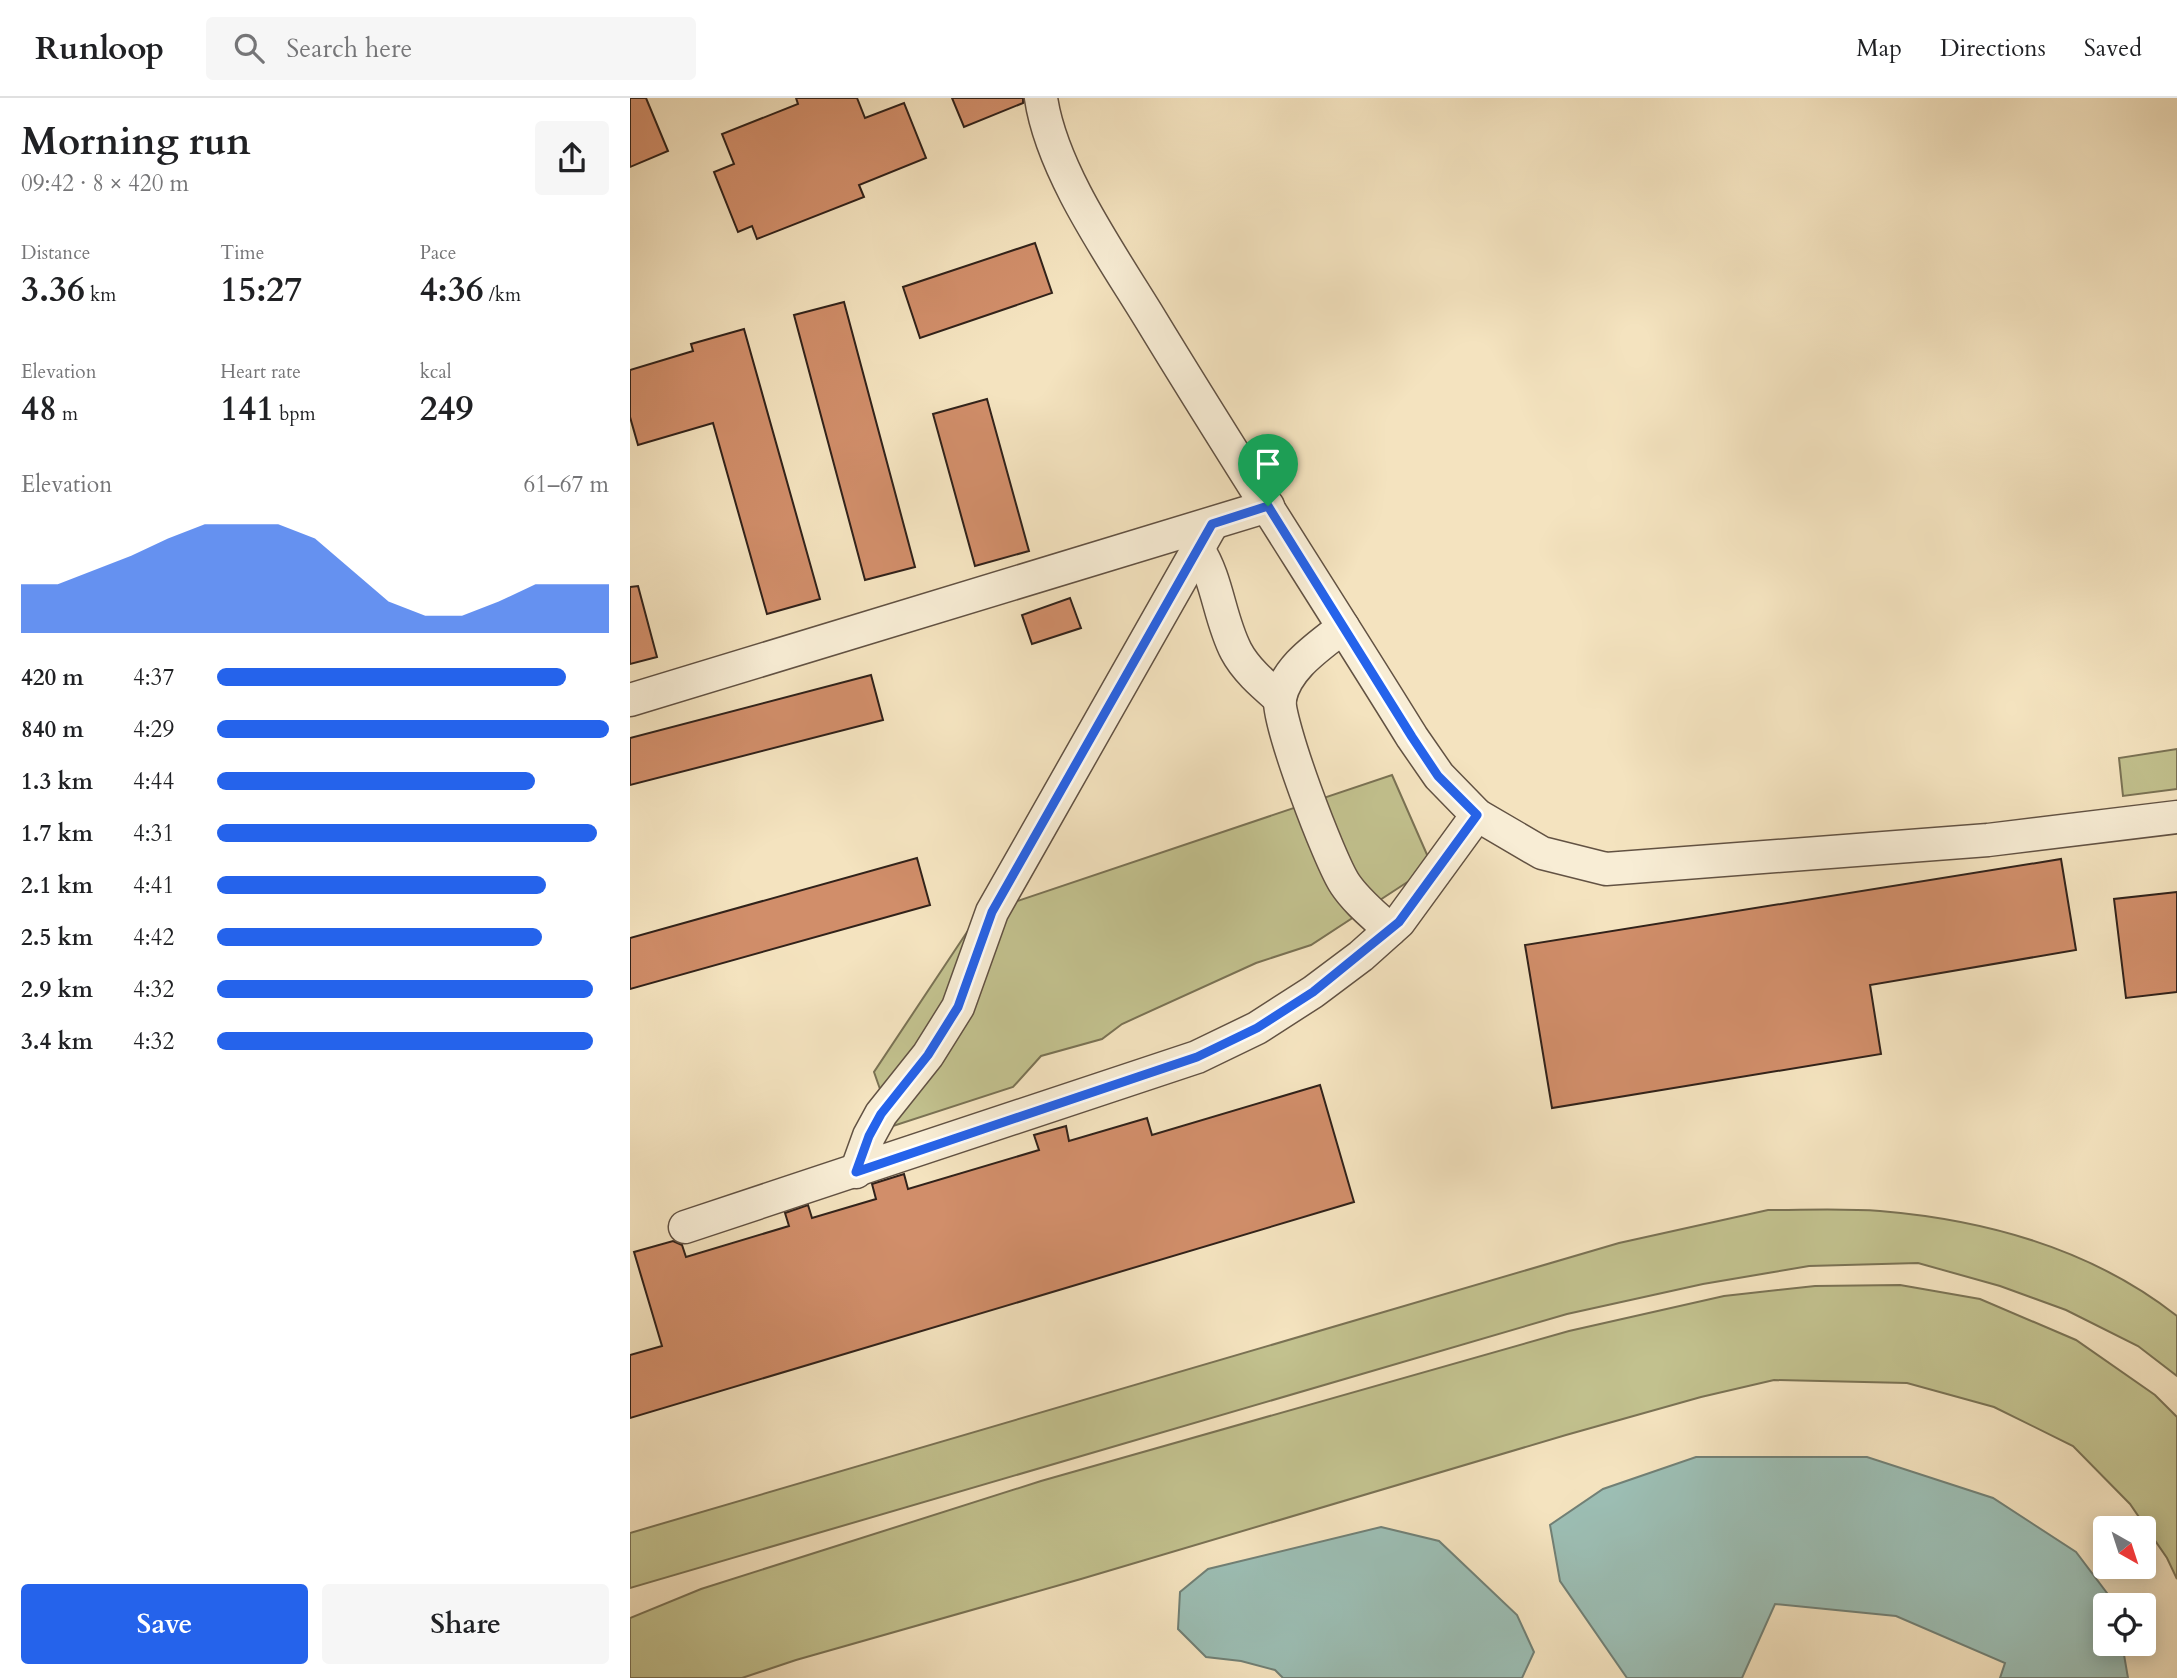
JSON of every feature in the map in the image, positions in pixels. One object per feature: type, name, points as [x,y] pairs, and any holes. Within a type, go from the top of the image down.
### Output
[{"type":"street","points":[[1041,98],[1044,116],[1057,151],[1079,198],[1179,367],[1438,776],[1477,815],[1542,853],[1606,869],[1988,839],[2177,817]]},
{"type":"street","points":[[630,700],[1205,536],[1268,506]]},
{"type":"street","points":[[1205,536],[1208,564],[1237,652],[1247,667],[1280,699]]},
{"type":"street","points":[[856,1172],[869,1136],[881,1114],[928,1055],[958,1007],[985,929],[998,901],[1205,536]]},
{"type":"street","points":[[1343,627],[1307,656],[1289,678],[1280,699],[1282,714],[1302,782],[1335,864],[1354,896],[1390,930]]},
{"type":"street","points":[[685,1227],[1197,1057],[1257,1028],[1313,992],[1390,930],[1437,873],[1477,815]]},
{"type":"shaded area","points":[[2177,749],[2177,789],[2123,796],[2119,758]]},
{"type":"shaded area","points":[[1392,775],[1432,866],[1311,945],[1256,963],[1122,1024],[1102,1039],[1041,1056],[1013,1087],[893,1126],[874,1072],[979,914]]},
{"type":"shaded area","points":[[1768,1210],[1852,1210],[1920,1215],[1999,1231],[2074,1256],[2110,1273],[2177,1316],[2177,1376],[2138,1346],[2066,1310],[2000,1286],[1918,1263],[1809,1266],[1703,1284],[1567,1314],[630,1588],[630,1533],[1619,1243]]},
{"type":"shaded area","points":[[1900,1285],[1980,1299],[2076,1340],[2155,1395],[2177,1417],[2177,1579],[2156,1542],[2156,1516],[2138,1516],[2130,1504],[2073,1446],[1994,1407],[1907,1383],[1774,1380],[1701,1397],[1566,1435],[742,1678],[630,1678],[630,1618],[701,1589],[1041,1481],[1569,1331],[1724,1296],[1815,1286]]},
{"type":"water","points":[[1696,1457],[1867,1457],[1993,1498],[2076,1552],[2093,1575],[2093,1579],[2096,1579],[2107,1593],[2093,1593],[2093,1656],[2124,1656],[2128,1678],[2000,1678],[2005,1663],[1896,1616],[1775,1604],[1742,1678],[1627,1678],[1560,1581],[1550,1525],[1603,1489]]},
{"type":"water","points":[[1381,1527],[1439,1541],[1517,1615],[1534,1652],[1522,1678],[1283,1678],[1275,1670],[1241,1661],[1206,1657],[1178,1629],[1180,1592],[1208,1569]]},
{"type":"building","points":[[630,98],[646,98],[668,151],[630,167]]},
{"type":"building","points":[[796,98],[857,98],[865,118],[904,103],[926,158],[859,185],[864,197],[757,239],[752,226],[738,232],[714,172],[734,164],[722,134],[798,104]]},
{"type":"building","points":[[952,98],[1023,98],[1023,103],[964,127]]},
{"type":"building","points":[[1035,243],[1052,293],[920,338],[903,287]]},
{"type":"building","points":[[844,302],[915,567],[865,580],[794,315]]},
{"type":"building","points":[[744,329],[820,599],[767,614],[713,423],[638,445],[630,417],[630,370],[693,351],[691,344]]},
{"type":"building","points":[[987,399],[1029,551],[975,566],[933,414]]},
{"type":"building","points":[[638,586],[657,657],[630,664],[630,587]]},
{"type":"building","points":[[1070,598],[1081,628],[1032,644],[1022,615]]},
{"type":"building","points":[[871,675],[883,720],[630,785],[630,738]]},
{"type":"building","points":[[917,858],[930,905],[630,989],[630,938]]},
{"type":"building","points":[[2061,859],[2076,950],[1870,985],[1881,1054],[1552,1108],[1525,945]]},
{"type":"building","points":[[2177,892],[2177,992],[2126,998],[2114,899]]},
{"type":"building","points":[[1320,1085],[1354,1202],[630,1418],[630,1355],[662,1346],[634,1252],[673,1241],[682,1245],[686,1257],[789,1226],[785,1213],[808,1205],[812,1218],[876,1199],[872,1184],[904,1174],[908,1189],[1039,1150],[1034,1135],[1066,1126],[1069,1141],[1147,1118],[1152,1135]]},
{"type":"route","points":[[1268,506],[1438,776],[1477,815],[1399,922],[1361,956],[1313,992],[1257,1028],[1197,1057],[856,1172],[869,1136],[881,1114],[928,1055],[958,1007],[992,912],[1212,524],[1268,506]]}]
